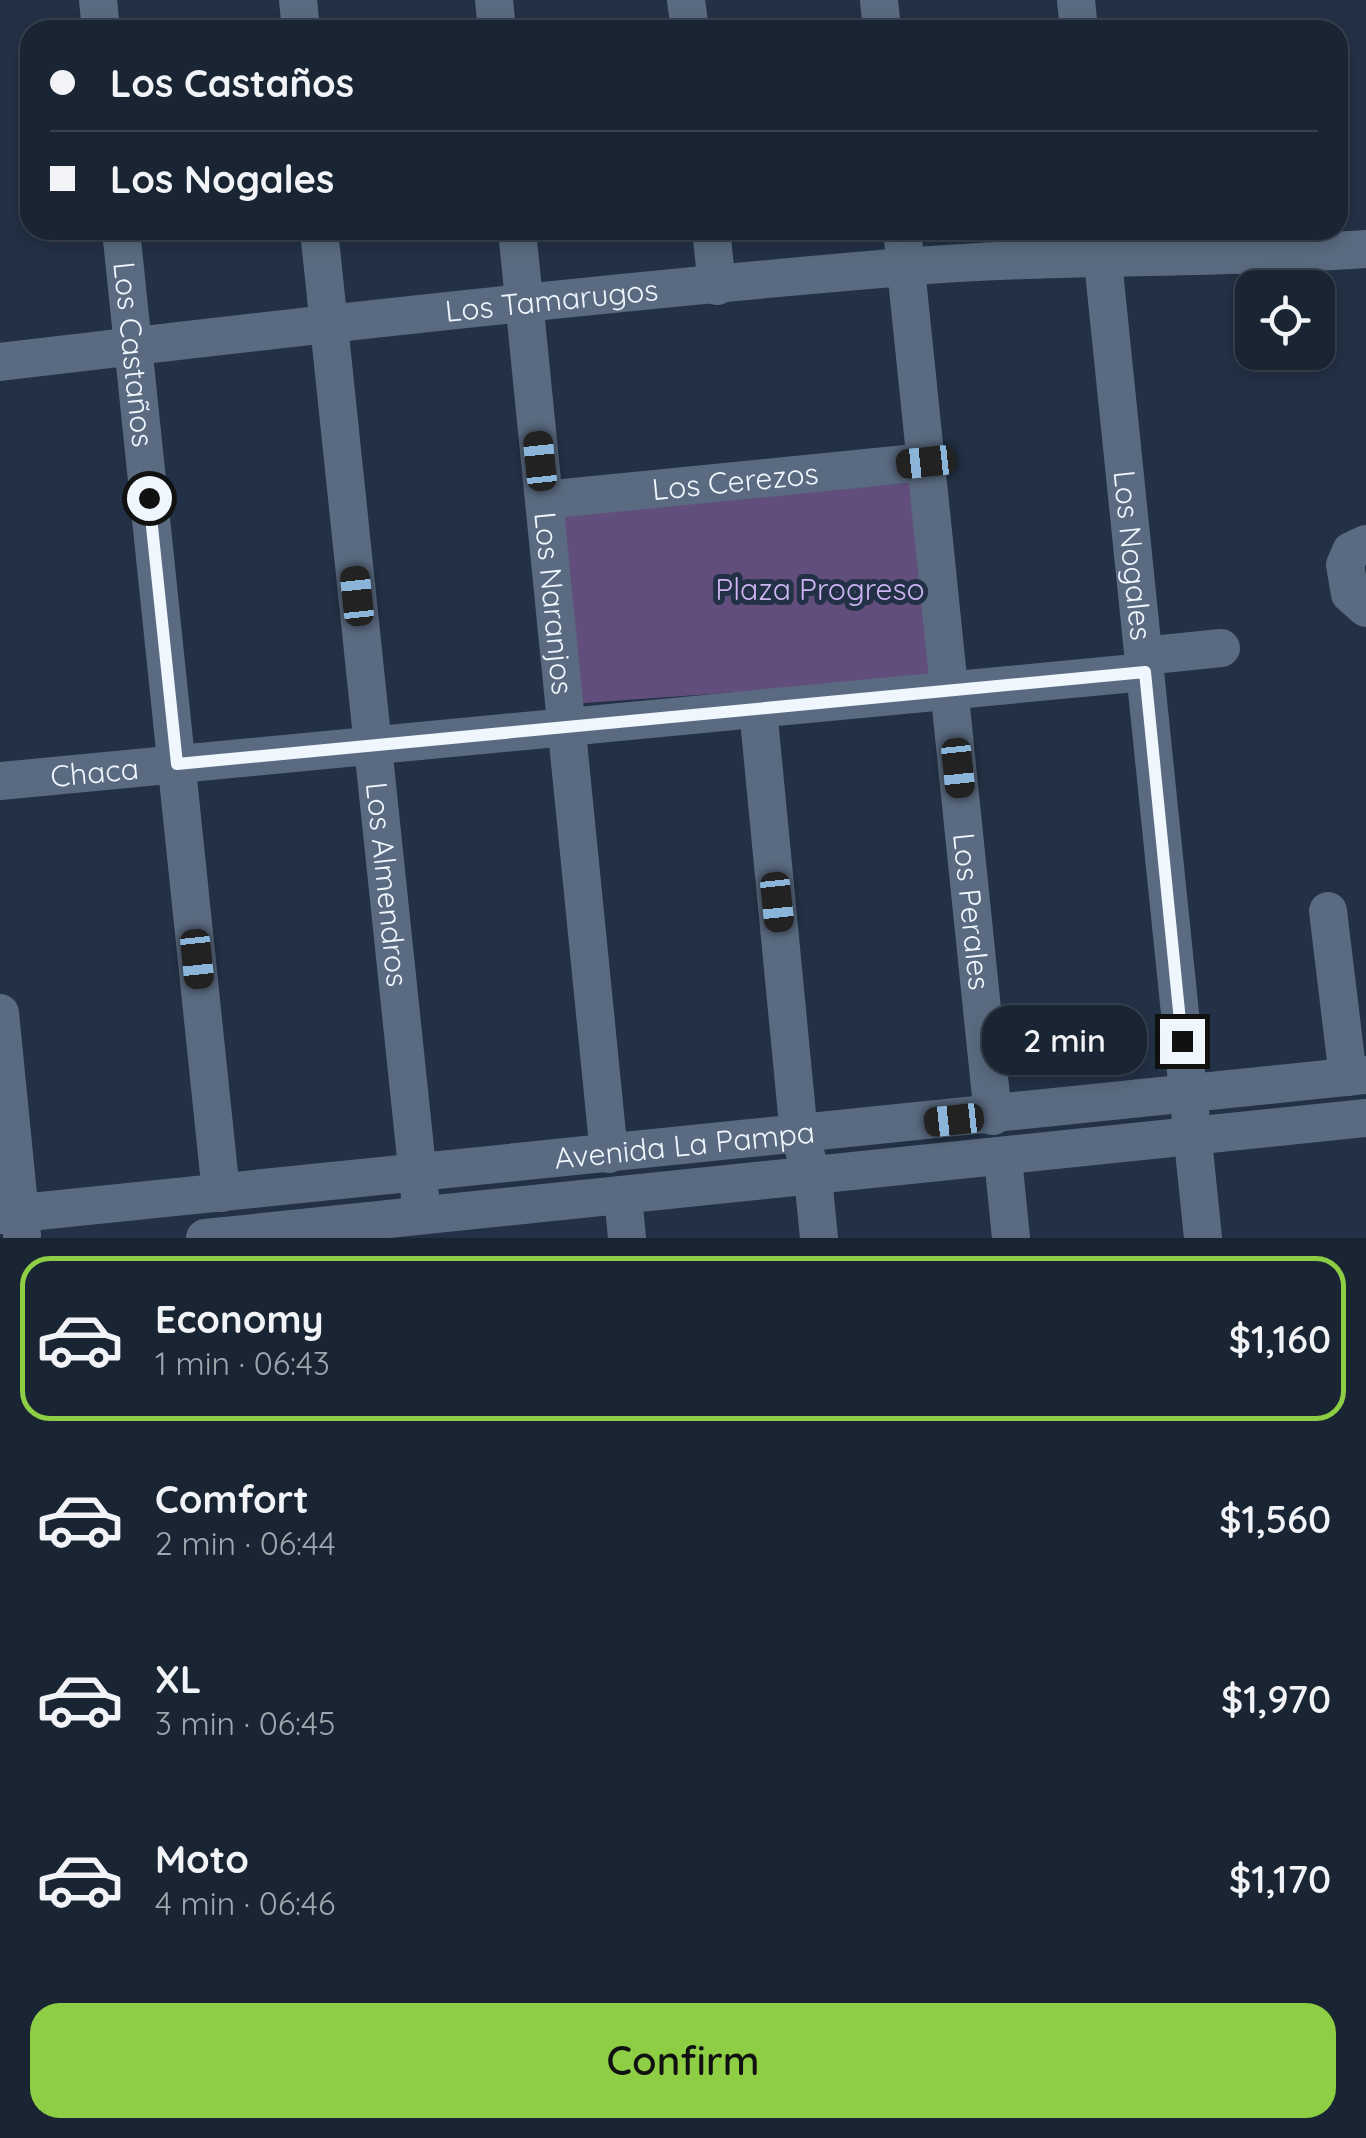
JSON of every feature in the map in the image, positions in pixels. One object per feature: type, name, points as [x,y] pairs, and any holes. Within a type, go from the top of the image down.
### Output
[{"type":"street","name":"Los Castaños","points":[[123,240],[221,1193]]},
{"type":"street","name":"Los Almendros","points":[[321,240],[423,1227]]},
{"type":"street","name":"Los Naranjos","points":[[518,240],[609,1154]]},
{"type":"street","points":[[712,240],[717,286]]},
{"type":"street","name":"Los Tamarugos","points":[[0,362],[717,286],[904,248],[1101,243],[1243,258],[1366,249]]},
{"type":"street","name":"Los Nogales","points":[[1101,243],[1203,1238]]},
{"type":"street","name":"Los Perales","points":[[904,248],[993,1116]]},
{"type":"street","name":"Los Cerezos","points":[[544,500],[926,462]]},
{"type":"street","points":[[1366,544],[1351,551],[1346,565],[1350,594],[1366,608]]},
{"type":"street","name":"Chaca","points":[[0,781],[950,691],[1144,664],[1220,648]]},
{"type":"street","points":[[758,709],[799,1135],[813,1177],[819,1238]]},
{"type":"street","points":[[1328,911],[1357,1076]]},
{"type":"street","points":[[0,1013],[14,1222]]},
{"type":"street","name":"Avenida La Pampa","points":[[14,1222],[221,1193],[1357,1076]]},
{"type":"street","name":"Avenida La Pampa","points":[[218,1237],[423,1227],[623,1196],[1366,1118]]},
{"type":"street","points":[[1003,1158],[1011,1238]]},
{"type":"street","points":[[623,1196],[627,1238]]},
{"type":"green space","name":"Plaza Progreso","points":[[917,482],[934,678],[570,704],[553,516]]},
{"type":"route","points":[[149,498],[177,764],[1145,672],[1182,1041]]}]
